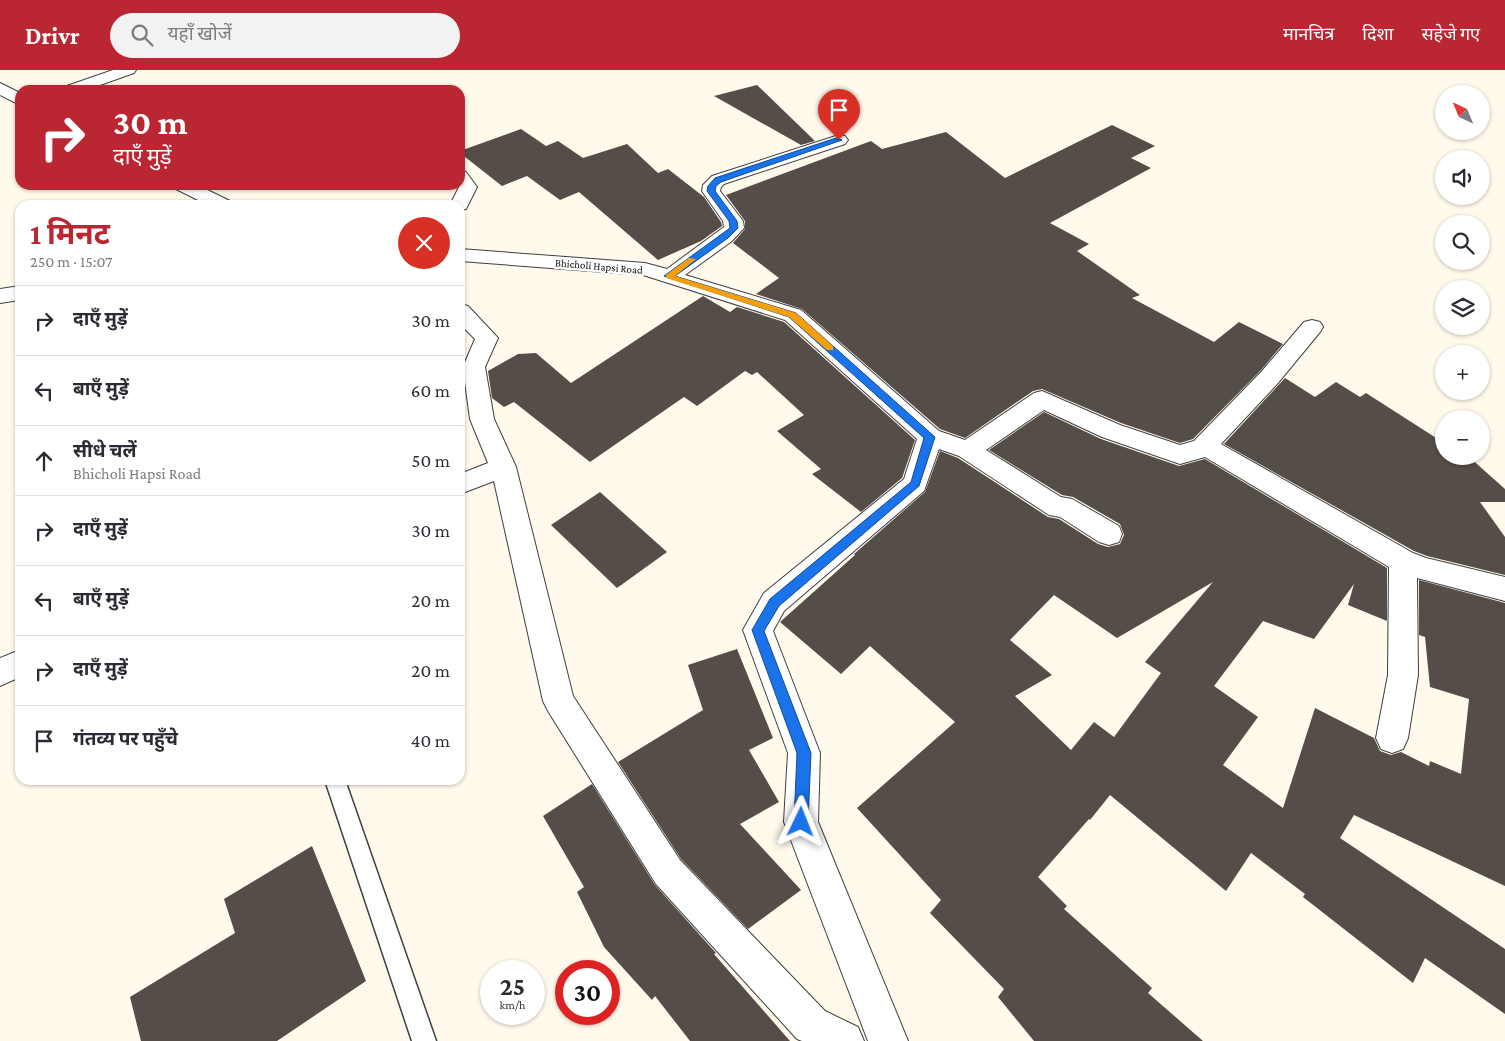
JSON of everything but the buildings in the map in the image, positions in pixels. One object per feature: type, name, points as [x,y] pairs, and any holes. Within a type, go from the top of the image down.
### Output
[{"type":"street","points":[[84,85],[128,70]]},
{"type":"street","points":[[0,88],[15,97]]},
{"type":"street","points":[[669,276],[734,228],[733,221],[711,191],[712,186],[718,180],[839,140]]},
{"type":"street","points":[[462,200],[468,187],[465,183]]},
{"type":"street","points":[[194,190],[213,200]]},
{"type":"street","name":"Bhicholi Hapsi Road","points":[[465,255],[645,270],[792,315],[930,437]]},
{"type":"street","points":[[0,296],[15,294]]},
{"type":"street","points":[[465,316],[487,338],[474,367],[482,419],[503,466],[560,701],[668,872],[811,1025],[844,1041]]},
{"type":"street","points":[[968,450],[1042,399],[1111,431],[1180,455],[1203,447],[1270,376],[1312,327]]},
{"type":"street","points":[[888,1041],[801,822],[804,753],[758,630],[774,602],[915,484],[930,437],[968,450],[1058,508],[1063,506],[1109,534]]},
{"type":"street","points":[[1203,447],[1214,451],[1403,561],[1423,569],[1505,589]]},
{"type":"street","points":[[465,482],[503,466]]},
{"type":"street","points":[[1392,738],[1403,675],[1403,561]]},
{"type":"street","points":[[0,672],[15,665]]},
{"type":"lane","points":[[337,785],[424,1041]]},
{"type":"slow traffic","points":[[692,259],[669,276],[792,315],[830,348]]},
{"type":"route","points":[[801,822],[804,753],[758,630],[774,602],[915,484],[930,437],[792,315],[669,276],[734,228],[733,221],[711,191],[712,186],[718,180],[839,140]]}]
